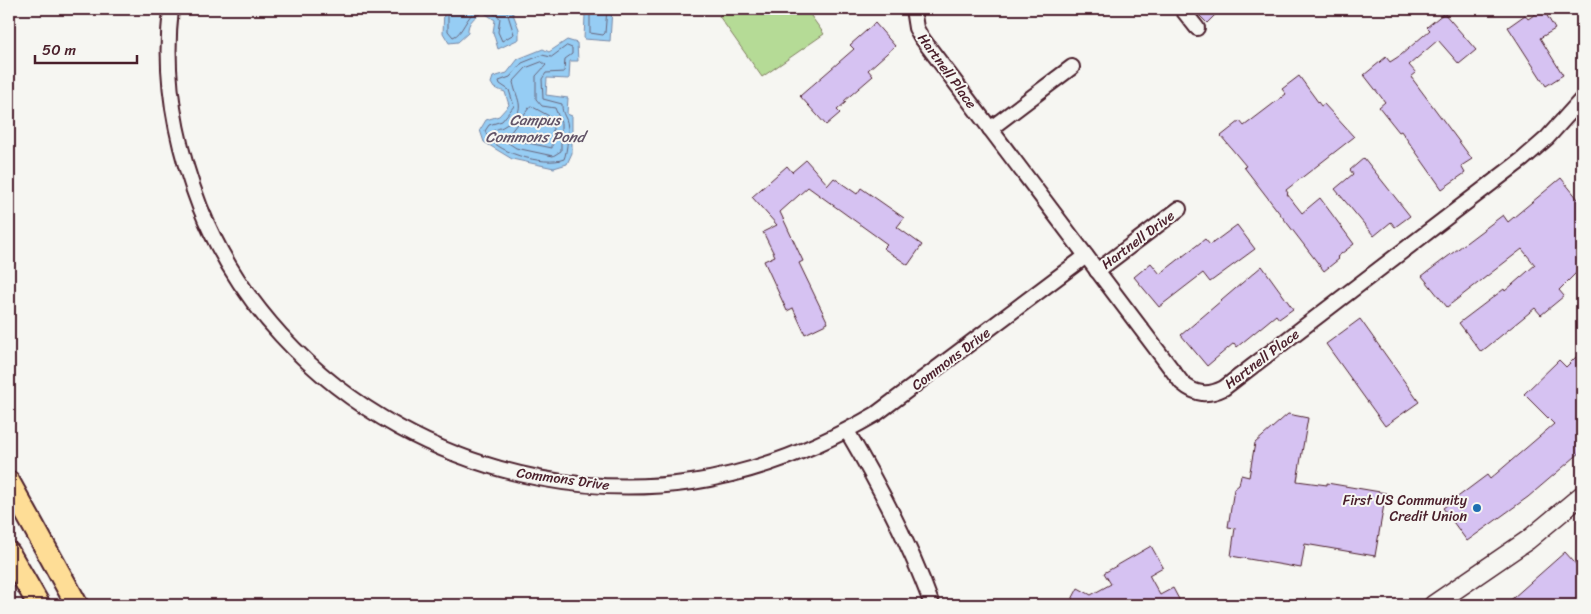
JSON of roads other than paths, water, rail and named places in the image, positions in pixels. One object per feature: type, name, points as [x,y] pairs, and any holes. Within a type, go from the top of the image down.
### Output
[{"type":"main road","points":[[9,482],[77,605]]},
{"type":"main road","points":[[9,553],[39,605]]},
{"type":"street","name":"Commons Drive","points":[[171,9],[169,66],[173,111],[191,184],[210,231],[245,290],[282,337],[337,388],[370,411],[420,439],[481,464],[545,479],[602,486],[660,485],[740,472],[803,452],[847,431],[903,396],[1086,256]]},
{"type":"street","name":"Hartnell Place","points":[[913,9],[916,28],[921,37],[1182,383],[1197,393],[1215,392],[1224,388],[1523,159],[1547,138],[1582,99]]},
{"type":"street","points":[[1182,9],[1198,28]]},
{"type":"street","points":[[990,129],[1072,67]]},
{"type":"street","name":"Hartnell Drive","points":[[1097,271],[1179,209]]},
{"type":"street","points":[[847,431],[880,488],[908,545],[932,605]]},
{"type":"street","points":[[1433,605],[1528,540],[1582,495]]},
{"type":"water","points":[[444,9],[511,9],[519,29],[519,39],[498,49],[493,32],[495,20],[483,12],[470,23],[468,33],[458,42],[449,43],[443,33]]},
{"type":"water","points":[[578,9],[612,9],[610,41],[584,39],[585,15],[578,14]]},
{"type":"water","name":"Campus Commons Pond","points":[[567,40],[577,43],[578,61],[570,61],[569,79],[547,78],[546,95],[568,98],[567,114],[572,116],[572,153],[567,164],[554,168],[512,159],[484,142],[480,130],[486,120],[499,116],[509,105],[505,92],[494,88],[491,83],[493,77],[507,73],[518,59],[543,49],[549,52]]},
{"type":"place","name":"First US Community Credit Union","points":[[1477,508]]}]
